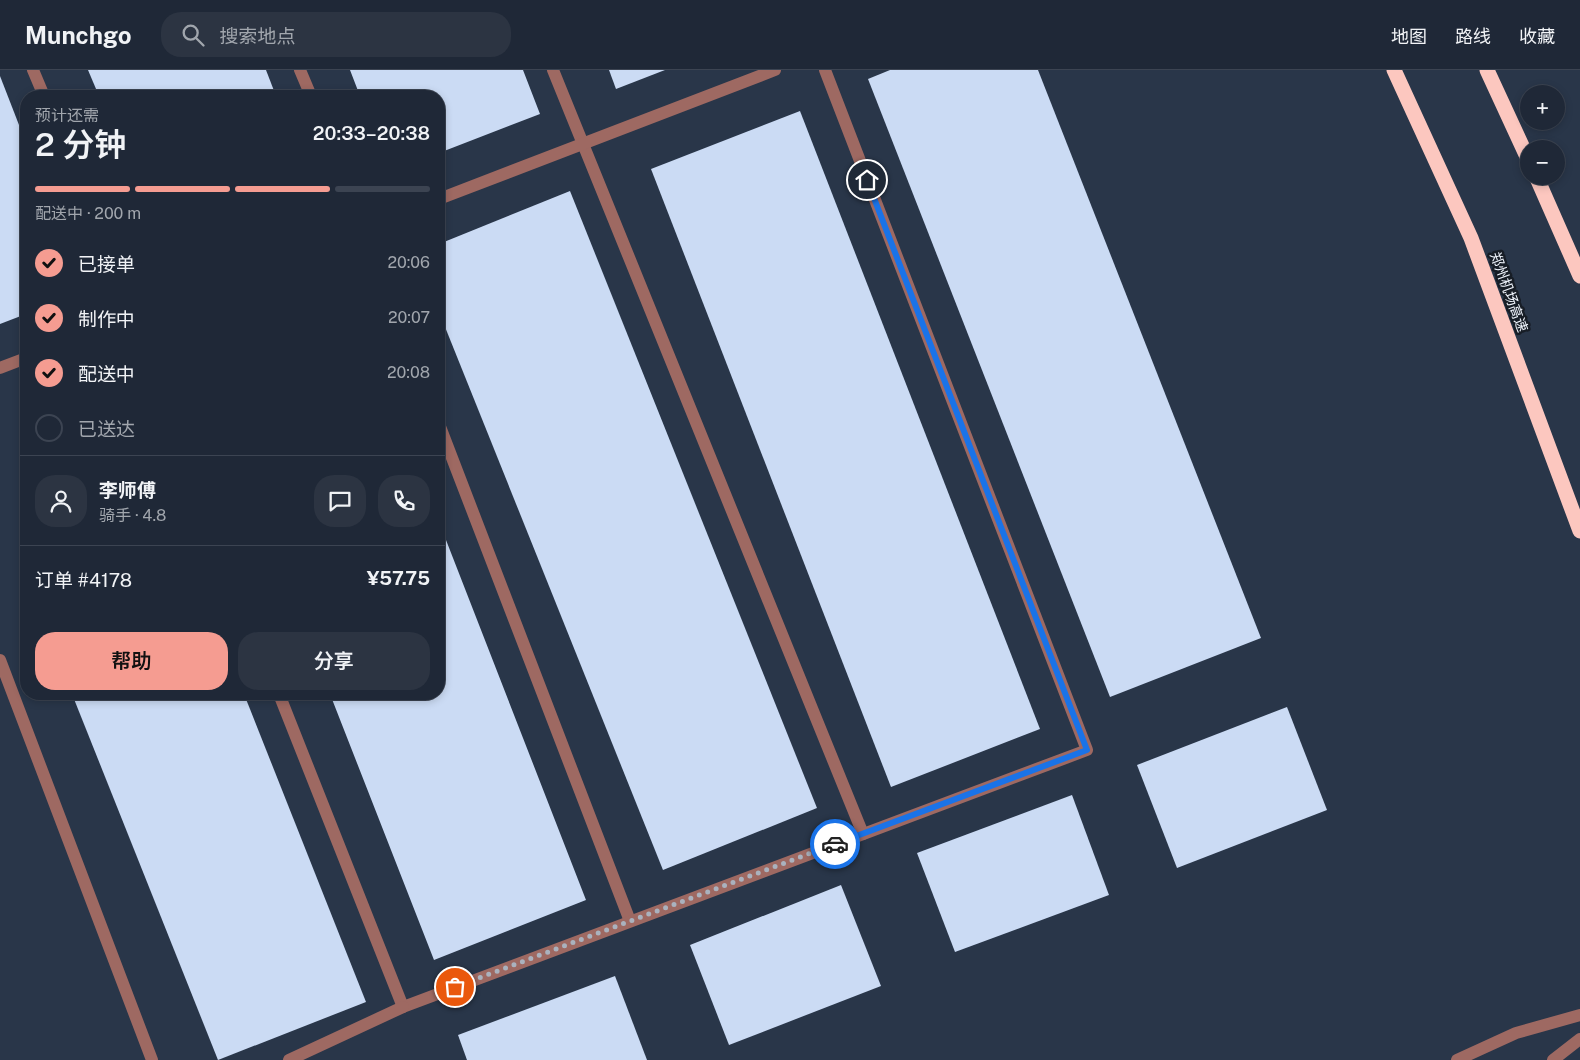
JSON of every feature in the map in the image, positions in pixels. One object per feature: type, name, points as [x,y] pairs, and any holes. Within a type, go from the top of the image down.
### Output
[{"type":"highway","name":"郑州机场高速","points":[[1394,70],[1472,238],[1580,530]]},
{"type":"highway","points":[[1487,70],[1520,142]]},
{"type":"highway","points":[[1540,185],[1580,276]]},
{"type":"street","points":[[33,70],[41,90]]},
{"type":"street","points":[[300,70],[308,90]]},
{"type":"street","points":[[553,70],[863,834]]},
{"type":"street","points":[[445,197],[775,70]]},
{"type":"street","points":[[289,1060],[403,1007],[1087,750],[825,70]]},
{"type":"street","points":[[0,368],[20,360]]},
{"type":"street","points":[[445,440],[630,921]]},
{"type":"street","points":[[0,660],[152,1060]]},
{"type":"street","points":[[282,700],[403,1007]]},
{"type":"street","points":[[1457,1060],[1516,1033],[1580,1015]]},
{"type":"street","points":[[1553,1060],[1580,1039]]},
{"type":"building","points":[[88,70],[266,70],[274,90],[96,90]]},
{"type":"building","points":[[350,70],[523,70],[540,114],[445,151],[445,90],[358,90]]},
{"type":"building","points":[[609,70],[665,70],[616,89]]},
{"type":"building","points":[[890,70],[1038,70],[1261,638],[1110,697],[868,79]]},
{"type":"building","points":[[0,76],[20,128],[20,316],[0,324]]},
{"type":"building","points":[[800,111],[1040,729],[891,787],[651,169]]},
{"type":"building","points":[[570,191],[817,808],[663,870],[445,327],[445,242]]},
{"type":"building","points":[[445,537],[586,900],[434,960],[332,700],[445,700]]},
{"type":"building","points":[[74,700],[246,700],[366,1002],[218,1060]]},
{"type":"building","points":[[1287,707],[1327,810],[1177,868],[1137,765]]},
{"type":"building","points":[[1072,795],[1109,895],[955,952],[917,853]]},
{"type":"building","points":[[841,885],[881,986],[729,1045],[690,945]]},
{"type":"building","points":[[615,976],[647,1060],[467,1060],[458,1035]]},
{"type":"way so far","points":[[455,987],[835,844]]},
{"type":"route","points":[[835,844],[1087,750],[867,180]]}]
